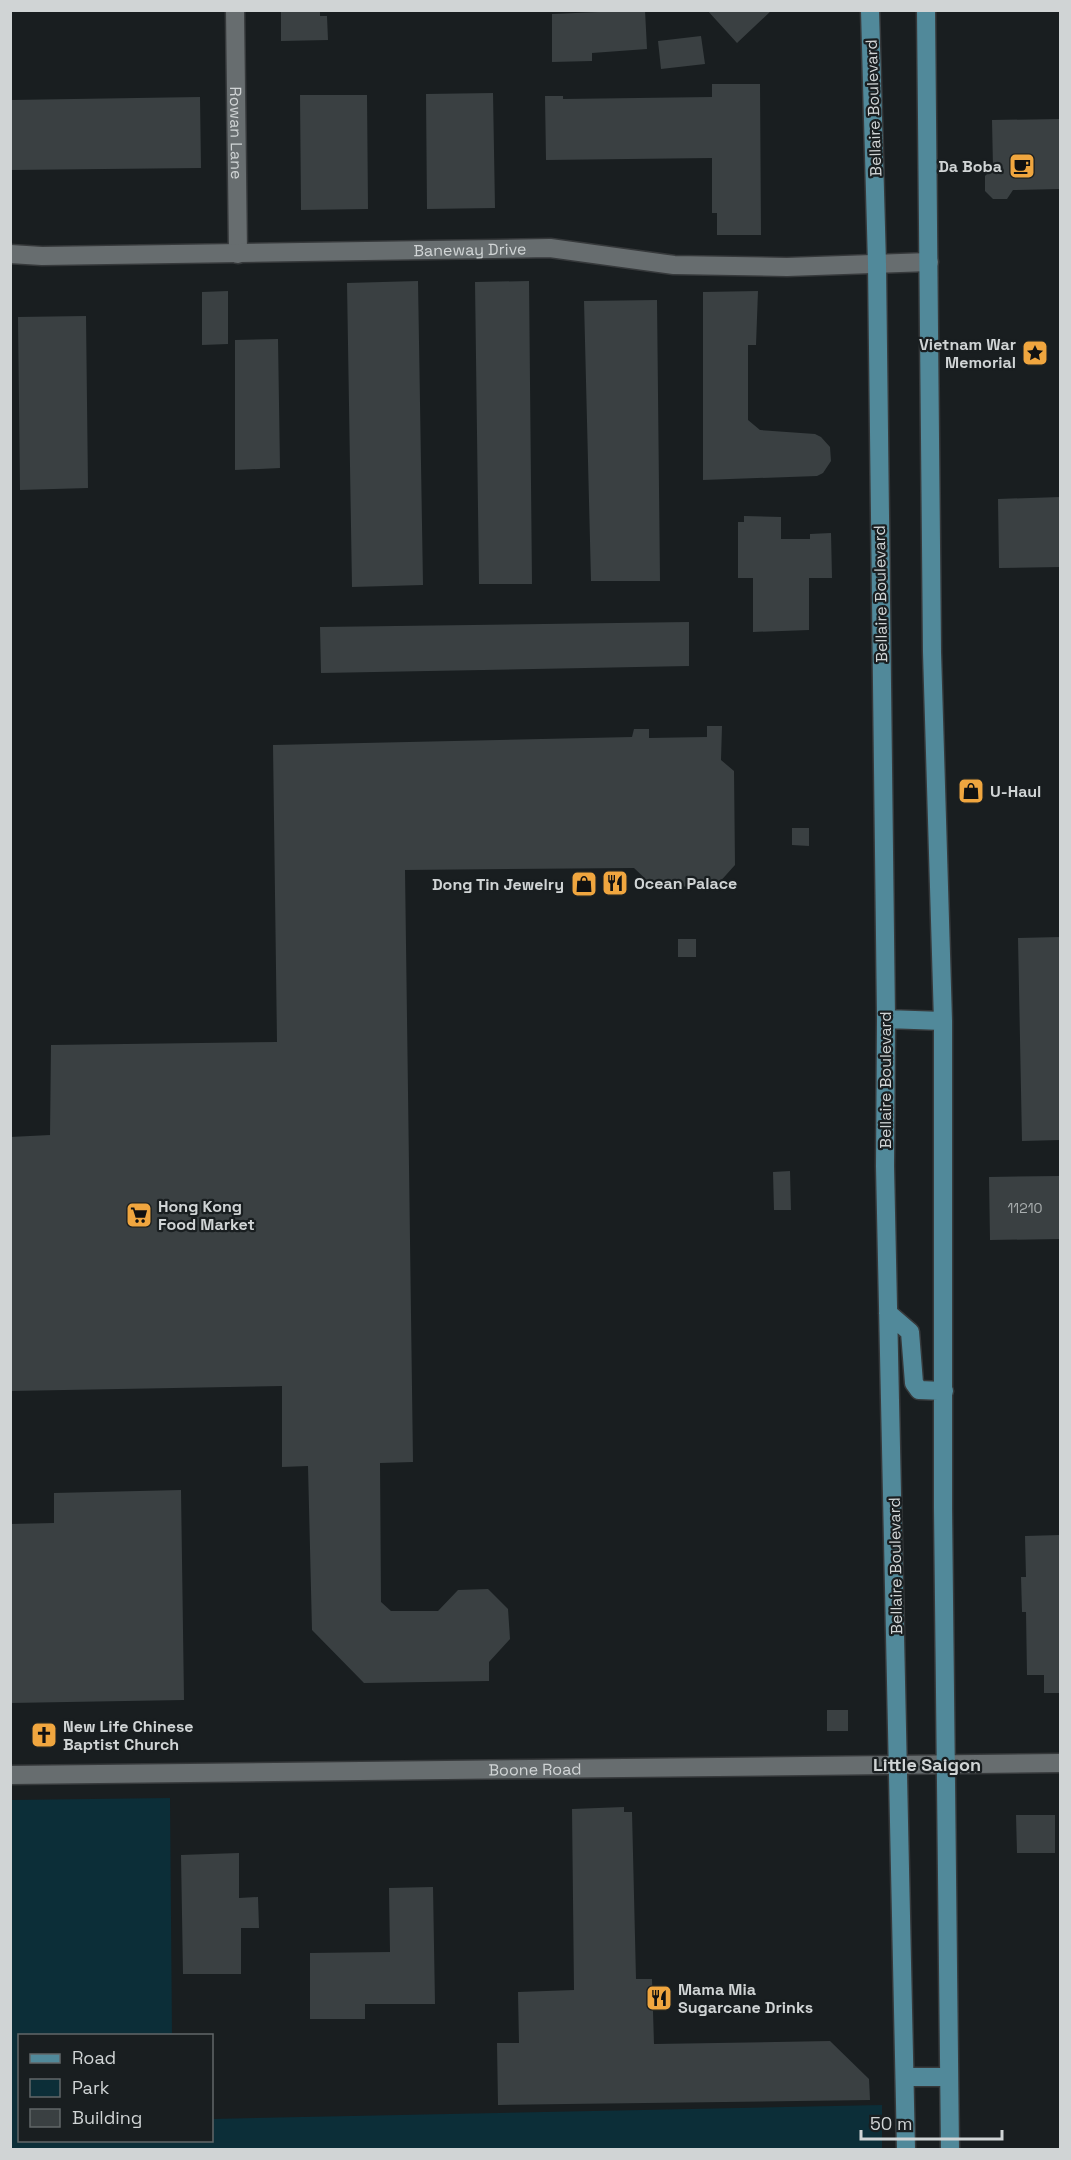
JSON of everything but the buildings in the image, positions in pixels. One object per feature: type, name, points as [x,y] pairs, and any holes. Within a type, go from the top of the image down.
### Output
[{"type":"main road","name":"Bellaire Boulevard","points":[[870,10],[877,264],[886,1019],[885,1166],[906,2150]]},
{"type":"main road","points":[[926,10],[932,652],[943,1021],[943,1508],[950,2150]]},
{"type":"main road","points":[[886,1019],[943,1021]]},
{"type":"main road","points":[[888,1313],[910,1332],[914,1383],[919,1390],[944,1391]]},
{"type":"main road","points":[[905,2077],[949,2077]]},
{"type":"street","name":"Rowan Lane","points":[[235,10],[238,254]]},
{"type":"street","name":"Baneway Drive","points":[[10,254],[42,256],[238,254],[550,248],[674,265],[787,267],[929,262]]},
{"type":"street","name":"Boone Road","points":[[10,1775],[1060,1763]]},
{"type":"green space","points":[[170,1798],[172,2034],[18,2034],[18,2142],[213,2142],[213,2119],[882,2105],[882,2149],[11,2149],[11,1800]]},
{"type":"place","name":"Da Boba","points":[[1022,166]]},
{"type":"place","name":"Vietnam War Memorial","points":[[1035,353]]},
{"type":"place","name":"U-Haul","points":[[971,791]]},
{"type":"place","name":"Ocean Palace","points":[[615,883]]},
{"type":"place","name":"Dong Tin Jewelry","points":[[584,884]]},
{"type":"place","name":"Hong Kong Food Market","points":[[139,1215]]},
{"type":"place","name":"New Life Chinese Baptist Church","points":[[44,1735]]},
{"type":"place","name":"Mama Mia Sugarcane Drinks","points":[[659,1998]]},
{"type":"district","name":"Little Saigon","points":[[927,1765]]}]
